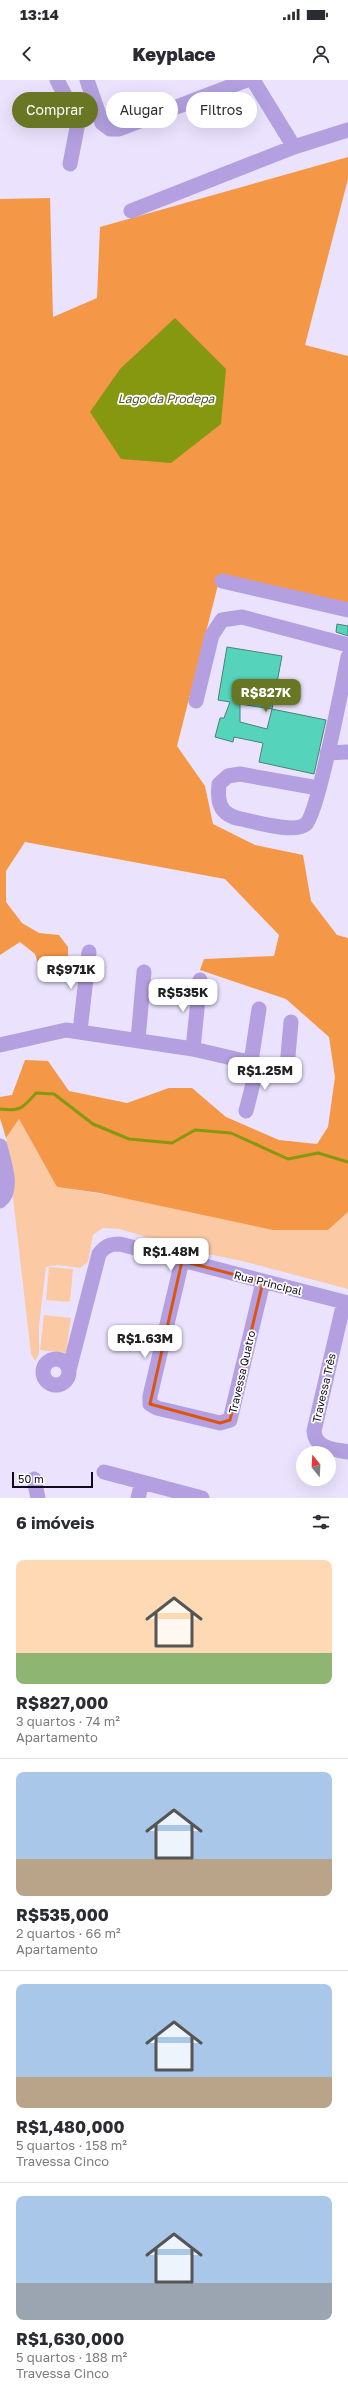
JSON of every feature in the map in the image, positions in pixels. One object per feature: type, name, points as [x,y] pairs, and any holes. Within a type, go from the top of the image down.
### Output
[{"type":"street","points":[[57,80],[68,101],[77,128],[70,164]]},
{"type":"street","points":[[88,80],[102,123],[110,129],[119,129],[247,80]]},
{"type":"street","points":[[253,80],[294,147]]},
{"type":"street","points":[[131,211],[294,147],[348,130]]},
{"type":"street","points":[[222,580],[348,610]]},
{"type":"street","points":[[196,701],[212,635],[222,620],[242,617],[348,645]]},
{"type":"street","points":[[318,788],[240,774],[228,776],[219,784],[218,800],[223,810],[234,818],[295,829],[306,824],[313,809],[327,753],[348,656]]},
{"type":"street","points":[[327,753],[348,752]]},
{"type":"street","points":[[80,1031],[89,952]]},
{"type":"street","points":[[138,1040],[144,972]]},
{"type":"street","points":[[193,1049],[200,980]]},
{"type":"street","points":[[246,1111],[254,1063],[259,1009]]},
{"type":"street","points":[[0,1045],[66,1030],[80,1031],[193,1049],[254,1063],[287,1067],[291,1022]]},
{"type":"street","points":[[0,1146],[8,1185],[6,1193],[0,1201]]},
{"type":"street","name":"Rua Principal","points":[[69,1370],[99,1254],[105,1247],[120,1244],[346,1303]]},
{"type":"street","name":"Travessa Quatro","points":[[182,1261],[150,1396],[150,1404],[157,1408],[220,1423],[230,1420],[263,1282]]},
{"type":"street","name":"Travessa Três","points":[[346,1303],[314,1431],[314,1438],[322,1446],[348,1452]]},
{"type":"street","points":[[104,1472],[202,1498]]},
{"type":"street","points":[[34,1479],[38,1498]]},
{"type":"street","points":[[138,1498],[142,1482]]},
{"type":"highlighted area","points":[[182,1261],[263,1282],[230,1420],[220,1423],[150,1404]]},
{"type":"shaded area","points":[[348,157],[348,179],[305,345],[348,356],[348,608],[220,577],[177,746],[205,786],[213,824],[255,845],[303,855],[311,901],[337,935],[348,938],[348,1212],[328,1230],[273,1230],[100,1193],[57,1187],[19,1119],[6,1138],[0,1118],[0,1097],[12,1095],[25,1060],[48,1061],[69,1091],[127,1103],[169,1088],[192,1088],[226,1117],[279,1140],[317,1144],[328,1127],[335,1077],[329,1037],[286,999],[200,970],[204,959],[274,956],[279,935],[225,879],[25,842],[6,871],[6,902],[22,923],[39,933],[59,935],[68,947],[68,967],[42,976],[35,954],[20,942],[0,955],[0,199],[50,198],[53,317],[97,298],[100,227]]},
{"type":"shaded area","points":[[19,1119],[57,1187],[328,1230],[348,1212],[348,1289],[242,1261],[189,1250],[120,1229],[103,1228],[93,1235],[88,1262],[80,1268],[58,1265],[46,1267],[39,1326],[39,1354],[35,1361],[31,1354],[6,1138]]},
{"type":"shaded area","points":[[49,1267],[73,1269],[70,1302],[46,1300]]},
{"type":"shaded area","points":[[44,1315],[71,1318],[66,1353],[40,1350]]},
{"type":"water","name":"Lago da Prodepa","points":[[175,318],[226,369],[221,424],[171,463],[121,459],[90,412],[120,369]]},
{"type":"building","points":[[337,624],[348,626],[348,636],[336,632]]},
{"type":"building","points":[[227,647],[282,656],[272,709],[326,720],[314,774],[259,762],[263,743],[234,737],[233,742],[215,737],[220,718],[224,718],[230,702],[218,700]],"holes":[[[240,704],[272,709],[267,729],[240,722]]]},
{"type":"waterway","points":[[0,1109],[12,1110],[21,1108],[36,1093],[54,1094],[93,1124],[129,1139],[172,1143],[195,1130],[231,1133],[288,1159],[318,1153],[348,1162]]}]
